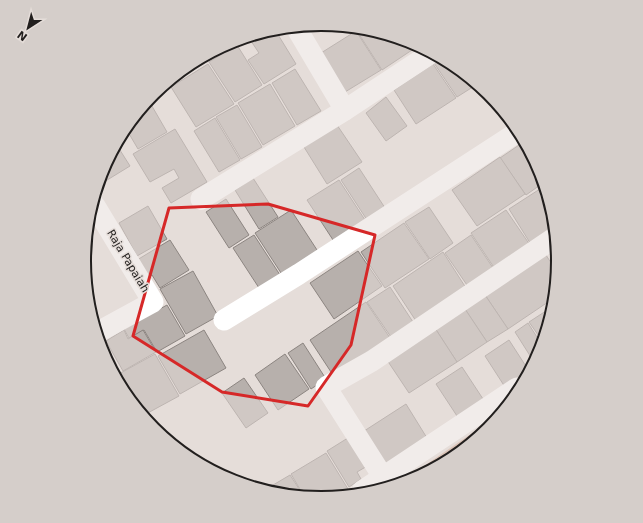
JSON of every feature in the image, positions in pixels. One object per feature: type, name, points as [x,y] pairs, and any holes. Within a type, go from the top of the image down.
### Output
[{"type":"street","points":[[299,32],[345,110]]},
{"type":"street","points":[[201,199],[345,110],[426,57]]},
{"type":"street","points":[[224,320],[306,269],[514,134]]},
{"type":"street","name":"Raja Papaiah","points":[[97,209],[153,302],[101,330]]},
{"type":"street","points":[[383,477],[326,387],[372,360],[551,240]]},
{"type":"street","points":[[367,488],[512,391]]},
{"type":"highlighted area","points":[[268,204],[375,235],[351,345],[308,406],[222,392],[133,336],[169,208]]},
{"type":"shaded area","points":[[481,427],[450,453],[417,471]]},
{"type":"building","points":[[353,33],[358,34],[381,70],[345,92],[321,53]]},
{"type":"building","points":[[359,34],[396,43],[412,50],[382,70]]},
{"type":"building","points":[[278,35],[296,64],[264,84],[248,60],[259,53],[252,42]]},
{"type":"building","points":[[238,47],[262,85],[235,102],[209,62]]},
{"type":"building","points":[[436,62],[450,70],[472,87],[457,97],[434,63]]},
{"type":"building","points":[[208,64],[234,104],[196,127],[172,86]]},
{"type":"building","points":[[433,64],[456,98],[416,124],[394,90]]},
{"type":"building","points":[[295,69],[321,111],[297,125],[272,83]]},
{"type":"building","points":[[270,84],[295,126],[263,145],[238,103]]},
{"type":"building","points":[[386,97],[407,126],[386,141],[366,113]]},
{"type":"building","points":[[237,105],[262,147],[241,159],[216,117]]},
{"type":"building","points":[[152,106],[167,132],[138,149],[129,134]]},
{"type":"building","points":[[215,118],[240,160],[219,172],[194,131]]},
{"type":"building","points":[[337,125],[362,162],[327,184],[304,147]]},
{"type":"building","points":[[175,129],[207,182],[171,203],[162,188],[179,178],[174,169],[150,182],[133,154]]},
{"type":"building","points":[[520,144],[539,186],[526,195],[500,158]]},
{"type":"building","points":[[120,150],[130,166],[106,181]]},
{"type":"building","points":[[500,157],[525,194],[477,226],[452,190]]},
{"type":"building","points":[[359,168],[387,211],[369,223],[341,180]]},
{"type":"building","points":[[253,178],[278,217],[259,229],[235,190]]},
{"type":"building","points":[[339,180],[367,223],[335,243],[307,200]]},
{"type":"building","points":[[540,189],[548,217],[550,234],[532,246],[509,209]]},
{"type":"building","points":[[226,199],[249,235],[229,248],[206,212]]},
{"type":"building","points":[[148,206],[167,239],[137,256],[119,223]]},
{"type":"building","points":[[429,207],[453,243],[430,259],[405,222]]},
{"type":"building","points":[[291,210],[319,253],[283,276],[255,233]]},
{"type":"building","points":[[506,210],[530,245],[495,269],[471,233]]},
{"type":"building","points":[[404,223],[429,259],[385,288],[361,252]]},
{"type":"building","points":[[254,235],[282,278],[261,291],[233,248]]},
{"type":"building","points":[[471,235],[495,271],[469,288],[445,253]]},
{"type":"building","points":[[170,240],[189,270],[160,288],[152,275],[148,277],[137,260]]},
{"type":"building","points":[[358,251],[382,286],[334,319],[310,283]]},
{"type":"building","points":[[443,252],[466,288],[416,321],[393,286]]},
{"type":"building","points":[[544,252],[552,264],[549,302],[508,329],[483,292]]},
{"type":"building","points":[[193,271],[218,316],[186,334],[160,289]]},
{"type":"building","points":[[390,287],[413,322],[391,337],[367,302]]},
{"type":"building","points":[[483,292],[508,329],[487,342],[463,306]]},
{"type":"building","points":[[366,302],[390,338],[333,375],[310,340]]},
{"type":"building","points":[[167,305],[185,336],[157,352],[144,330],[129,338],[124,329]]},
{"type":"building","points":[[463,306],[487,342],[457,362],[433,325]]},
{"type":"building","points":[[547,310],[540,337],[529,322]]},
{"type":"building","points":[[528,323],[538,340],[531,357],[515,332]]},
{"type":"building","points":[[433,325],[457,362],[409,393],[385,357]]},
{"type":"building","points":[[124,330],[128,339],[143,330],[156,352],[123,371],[106,341]]},
{"type":"building","points":[[204,330],[226,368],[180,394],[158,356]]},
{"type":"building","points":[[509,340],[526,367],[522,376],[505,387],[485,356]]},
{"type":"building","points":[[303,343],[326,379],[311,389],[288,353]]},
{"type":"building","points":[[155,354],[179,396],[148,413],[130,390],[120,373]]},
{"type":"building","points":[[285,354],[309,389],[278,410],[255,375]]},
{"type":"building","points":[[462,367],[485,402],[459,419],[436,384]]},
{"type":"building","points":[[244,378],[268,413],[246,428],[222,393]]},
{"type":"building","points":[[406,404],[427,438],[382,466],[361,433]]},
{"type":"building","points":[[351,436],[369,465],[357,472],[361,479],[349,487],[327,451]]},
{"type":"building","points":[[326,453],[348,489],[337,492],[301,491],[291,474]]},
{"type":"building","points":[[290,475],[301,491],[277,488],[271,486]]}]
